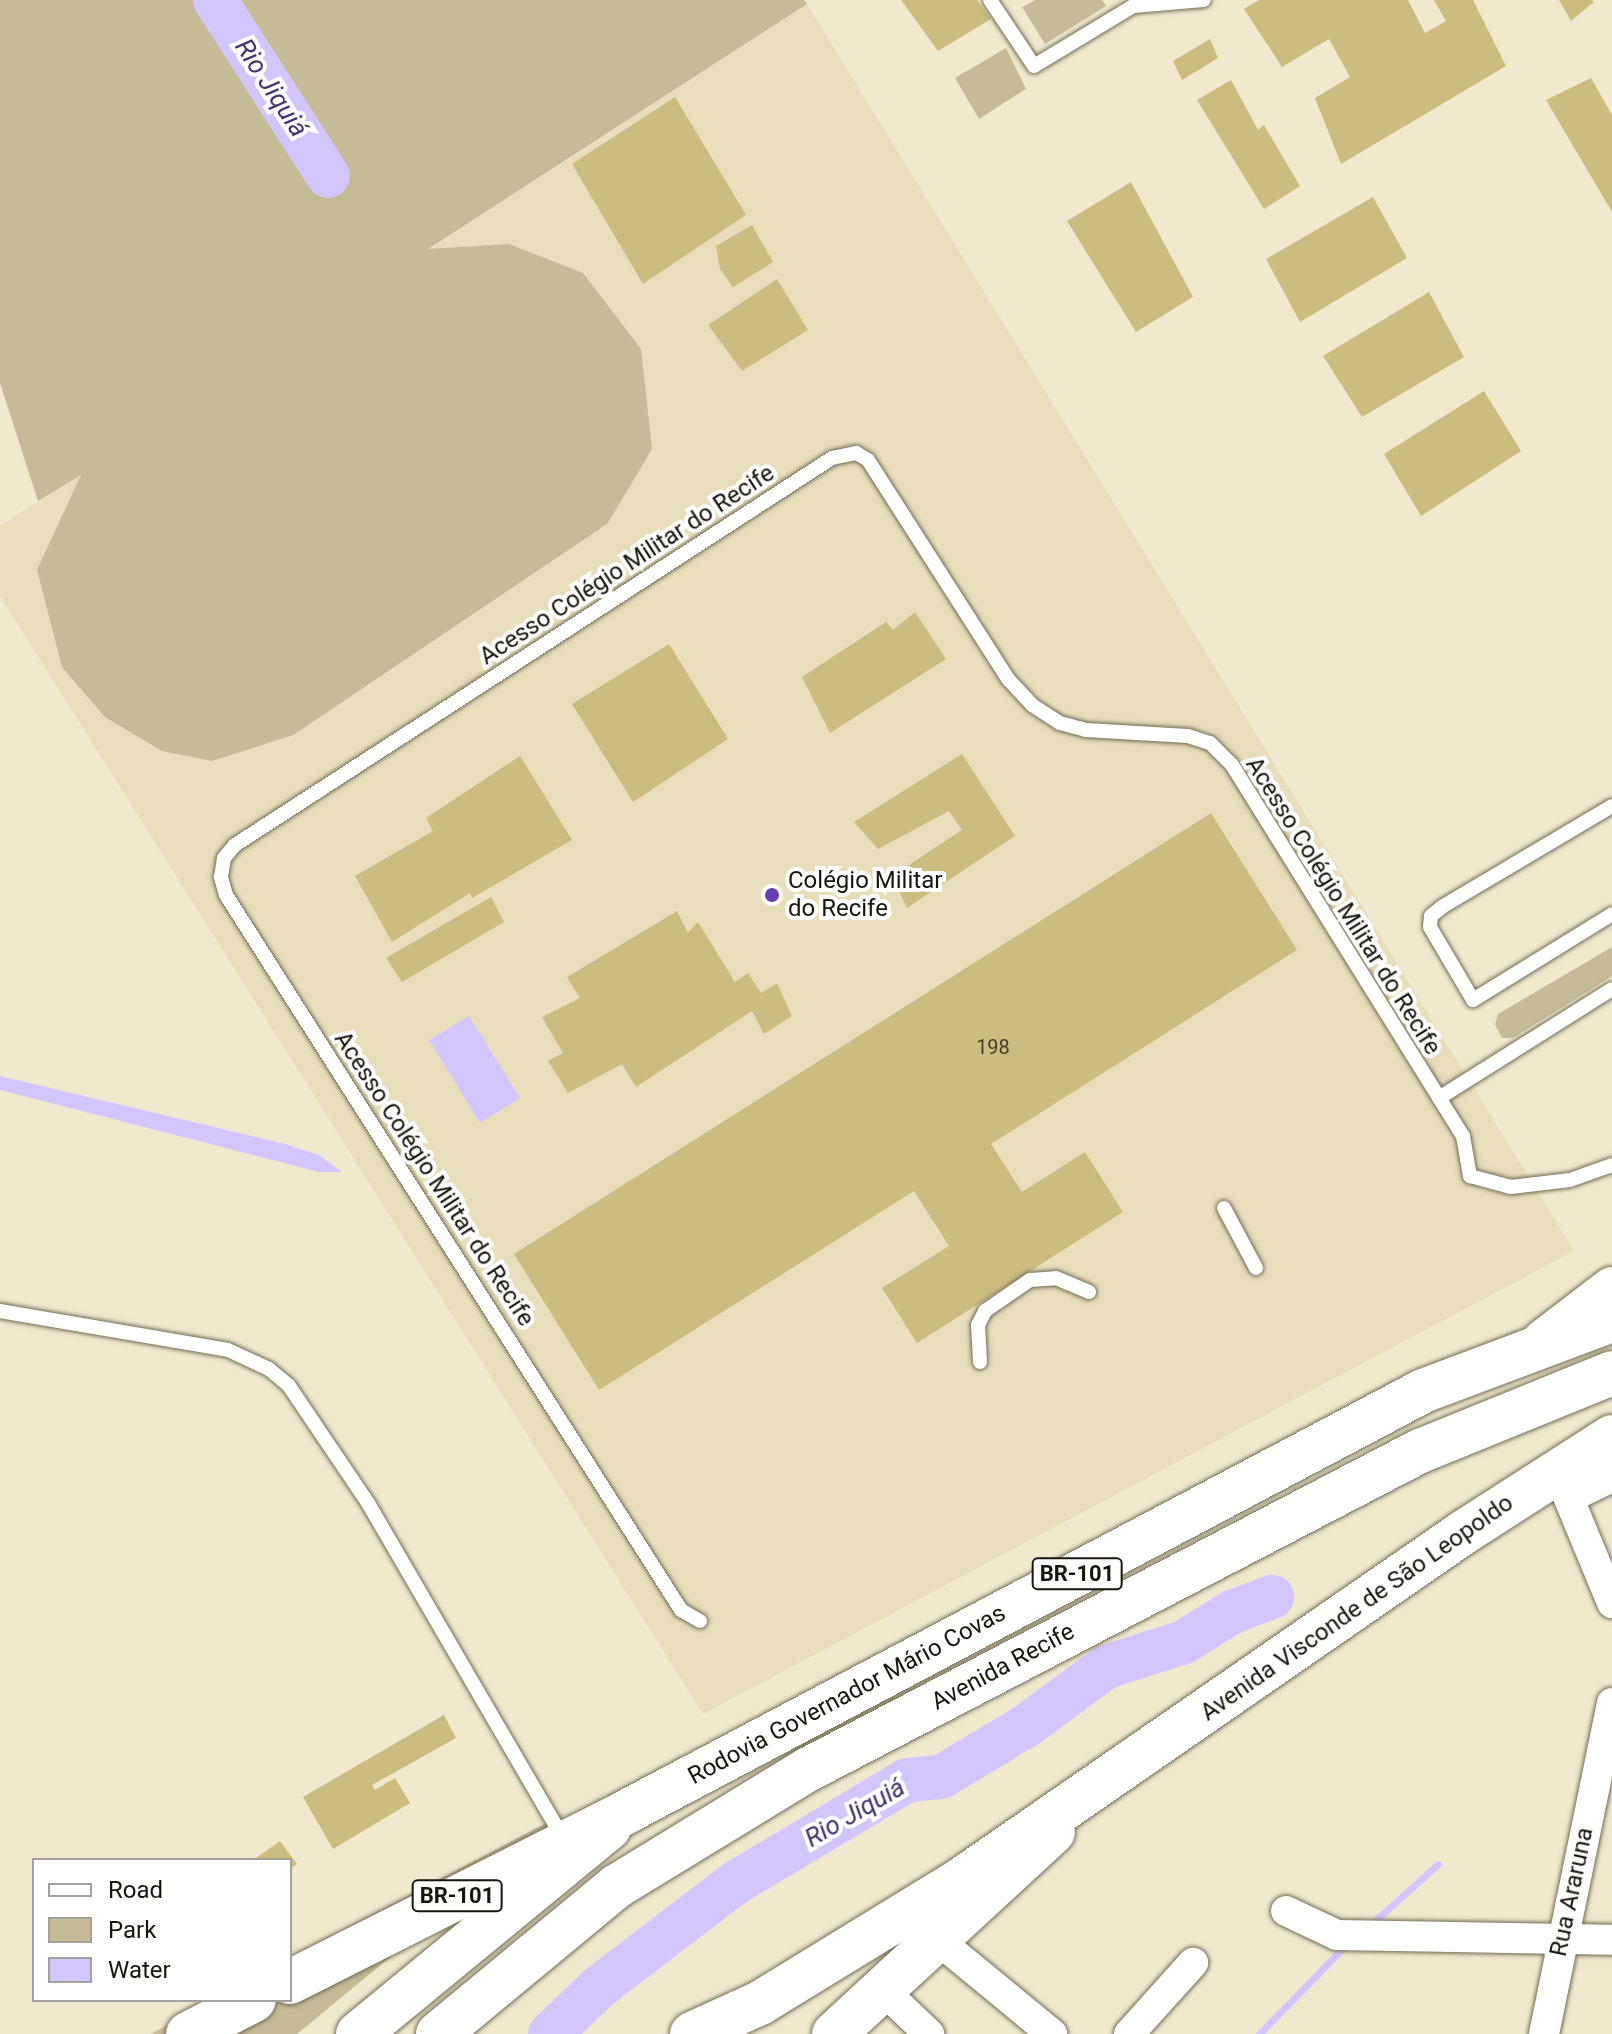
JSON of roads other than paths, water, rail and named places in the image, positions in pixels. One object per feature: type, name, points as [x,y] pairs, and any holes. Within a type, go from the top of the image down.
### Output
[{"type":"main road","points":[[1535,1348],[1612,1288]]},
{"type":"main road","name":"BR-101","points":[[1535,1348],[1612,1320]]},
{"type":"main road","name":"Rodovia Governador Mário Covas","points":[[292,1981],[626,1812],[1423,1391],[1535,1348]]},
{"type":"main road","name":"Avenida Recife","points":[[438,2034],[617,1886],[809,1769],[1420,1451],[1612,1373]]},
{"type":"main road","name":"Avenida Visconde de São Leopoldo","points":[[692,2034],[760,2003],[1105,1784],[1564,1484],[1612,1437]]},
{"type":"main road","name":"Avenida Visconde de São Leopoldo","points":[[834,2034],[1105,1784]]},
{"type":"main road","points":[[358,2034],[626,1812]]},
{"type":"main road","points":[[188,2034],[250,2002]]},
{"type":"street","points":[[1612,1477],[1564,1484],[1612,1603]]},
{"type":"street","name":"Rua Araruna","points":[[1544,2034],[1560,1940],[1612,1703]]},
{"type":"street","points":[[1286,1911],[1337,1935],[1612,1940]]},
{"type":"street","points":[[938,1940],[1052,2034]]},
{"type":"street","points":[[1129,2034],[1193,1963]]},
{"type":"street","points":[[883,1990],[929,2034]]},
{"type":"lane","points":[[990,0],[1034,66],[1134,3],[1204,0]]},
{"type":"lane","name":"Acesso Colégio Militar do Recife","points":[[700,1621],[681,1610],[226,895],[224,858],[235,845],[832,458],[856,453],[868,460],[1008,679],[1032,705],[1060,723],[1086,730],[1113,735],[1163,730],[1188,736],[1210,743],[1232,765],[1463,1136],[1467,1169],[1475,1180],[1511,1187],[1570,1180],[1612,1165]]},
{"type":"lane","points":[[1612,806],[1442,907],[1431,916],[1430,927],[1473,1000],[1612,914]]},
{"type":"lane","points":[[1439,1098],[1612,989]]},
{"type":"lane","points":[[1224,1208],[1256,1268]]},
{"type":"lane","points":[[980,1362],[978,1325],[985,1311],[1030,1280],[1056,1278],[1089,1292]]},
{"type":"lane","points":[[0,1311],[228,1350],[269,1369],[289,1386],[368,1503],[564,1841]]},
{"type":"water","points":[[469,1016],[520,1098],[480,1123],[429,1040]]},
{"type":"water","points":[[0,1076],[285,1144],[319,1155],[342,1172],[319,1172],[0,1090]]},
{"type":"waterway","name":"Rio Jiquiá","points":[[215,0],[328,176]]},
{"type":"waterway","name":"Rio Jiquiá","points":[[550,2034],[599,1987],[735,1883],[907,1780],[941,1777],[1026,1726],[1106,1667],[1184,1642],[1232,1612],[1272,1597]]},
{"type":"waterway","points":[[1368,1927],[1438,1864]]},
{"type":"waterway","points":[[1259,2034],[1346,1945]]},
{"type":"place","name":"Colégio Militar do Recife","points":[[772,895]]}]
